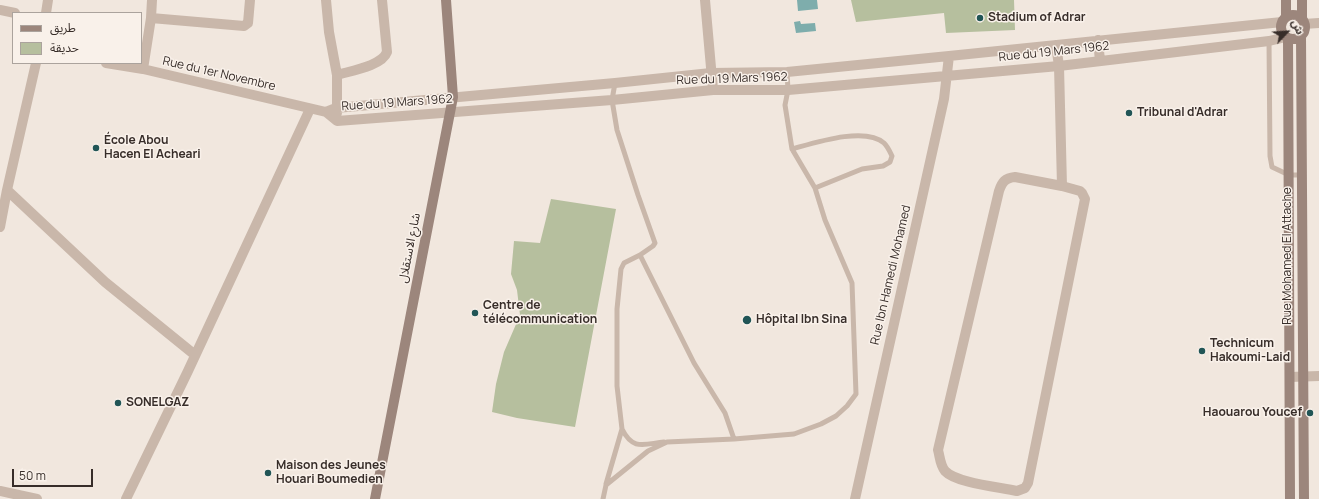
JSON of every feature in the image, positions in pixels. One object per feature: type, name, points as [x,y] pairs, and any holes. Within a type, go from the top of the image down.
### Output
[{"type":"street","points":[[46,12],[48,0]]},
{"type":"street","points":[[143,69],[151,18],[152,0]]},
{"type":"street","points":[[151,18],[244,26],[248,23],[250,0]]},
{"type":"street","points":[[326,0],[329,32],[337,75],[337,121]]},
{"type":"street","points":[[337,75],[366,67],[386,54],[382,0]]},
{"type":"street","name":"شارع الاستقلال","points":[[375,499],[453,96],[446,0]]},
{"type":"street","points":[[705,0],[713,90]]},
{"type":"street","points":[[1286,0],[1284,19],[1281,29],[1287,38],[1295,39],[1301,36],[1304,30],[1302,0]]},
{"type":"street","points":[[0,10],[12,12]]},
{"type":"street","points":[[1284,19],[1293,15],[1297,16],[1303,22],[1319,23]]},
{"type":"street","name":"Rue du 19 Mars 1962","points":[[1284,19],[949,56],[787,72],[711,73],[615,83],[453,96],[336,108],[326,112],[337,121],[612,100],[713,90],[788,90],[1059,66],[1287,38]]},
{"type":"street","name":"Rue Mohamed El Attache","points":[[1301,36],[1302,376],[1304,499]]},
{"type":"street","name":"Rue Mohamed El Attache","points":[[1287,38],[1290,313],[1290,499]]},
{"type":"street","points":[[1098,40],[1100,61]]},
{"type":"street","points":[[1056,44],[1059,66],[1062,186]]},
{"type":"street","name":"Rue Ibn Hamedi Mohamed","points":[[855,499],[944,99],[949,56]]},
{"type":"street","points":[[0,227],[36,64]]},
{"type":"street","name":"Rue du 1er Novembre","points":[[112,64],[143,69],[326,112]]},
{"type":"street","points":[[126,499],[310,109]]},
{"type":"street","points":[[1015,177],[1062,186],[1080,191],[1085,197],[1085,203],[1028,483],[1025,488],[1017,491],[960,480],[948,474],[944,470],[938,450],[1001,184],[1004,180],[1015,177]]},
{"type":"street","points":[[7,190],[105,282],[195,355]]},
{"type":"street","points":[[1290,313],[1302,313]]},
{"type":"street","points":[[1290,376],[1319,376]]},
{"type":"street","points":[[0,491],[37,499]]},
{"type":"lane","points":[[1269,41],[1270,156],[1272,167],[1289,174],[1301,175]]},
{"type":"lane","points":[[615,83],[612,100],[616,130],[656,243],[640,255],[624,263],[621,269],[617,309],[616,378],[622,429],[626,438],[637,444],[734,439],[794,434],[806,430],[836,416],[847,406],[856,394],[852,283],[825,220],[814,188],[792,149],[785,105],[788,90],[787,72]]},
{"type":"lane","points":[[792,149],[831,139],[863,136],[883,142],[890,150],[892,156],[890,162],[883,166],[862,169],[814,188]]},
{"type":"lane","points":[[640,255],[694,363],[725,413],[734,439]]},
{"type":"lane","points":[[603,499],[622,429]]},
{"type":"lane","points":[[606,485],[648,451],[667,442]]},
{"type":"green space","name":"Stadium of Adrar","points":[[851,0],[1014,0],[1015,30],[946,33],[944,13],[856,22]]},
{"type":"green space","points":[[551,199],[616,209],[575,427],[517,418],[492,412],[496,384],[504,352],[520,315],[517,290],[511,274],[514,241],[540,243]]},
{"type":"water","points":[[797,0],[817,0],[818,9],[798,11]]},
{"type":"water","points":[[800,21],[801,24],[815,23],[816,31],[796,33],[794,22]]},
{"type":"place","name":"Stadium of Adrar","points":[[980,18]]},
{"type":"place","name":"Tribunal d'Adrar","points":[[1129,113]]},
{"type":"place","name":"École Abou Hacen El Acheari","points":[[96,148]]},
{"type":"place","name":"Centre de télécommunication","points":[[475,313]]},
{"type":"place","name":"Hôpital Ibn Sina","points":[[747,320]]},
{"type":"place","name":"Technicum Hakoumi-Laid","points":[[1202,351]]},
{"type":"place","name":"SONELGAZ","points":[[118,403]]},
{"type":"place","name":"Haouarou Youcef","points":[[1310,413]]},
{"type":"place","name":"Maison des Jeunes Houari Boumedien","points":[[268,473]]}]
